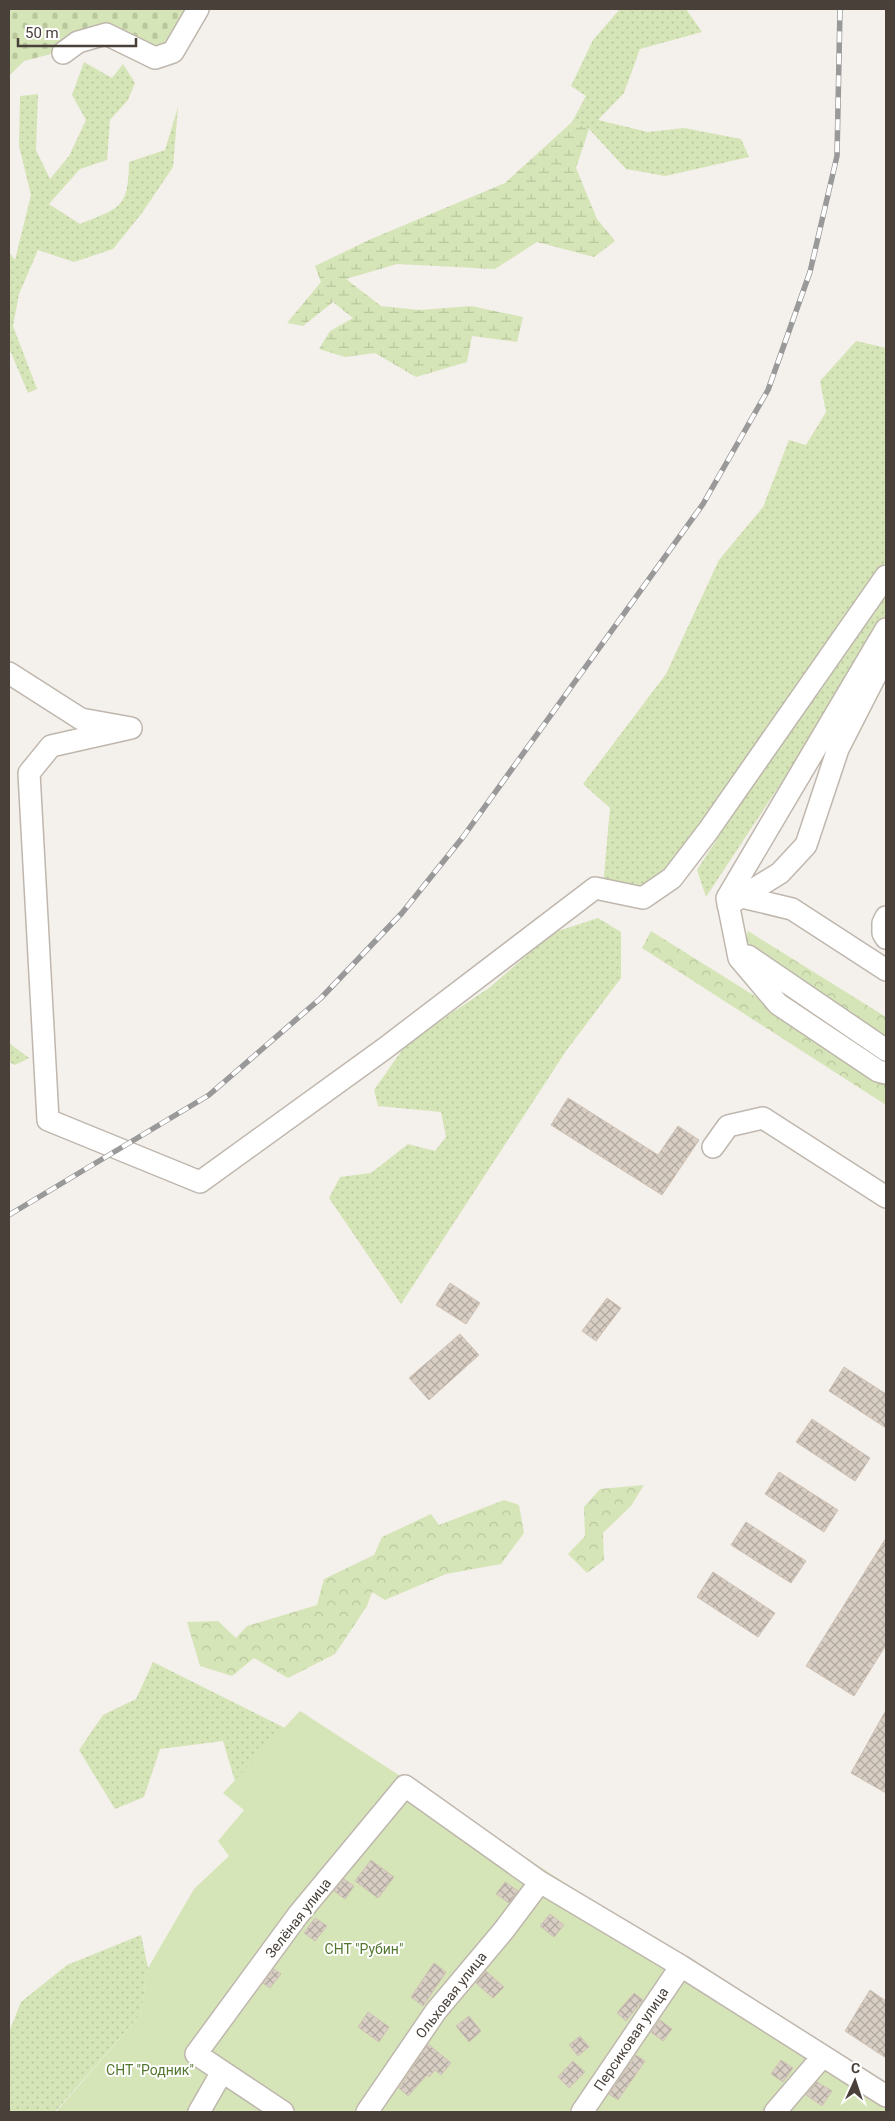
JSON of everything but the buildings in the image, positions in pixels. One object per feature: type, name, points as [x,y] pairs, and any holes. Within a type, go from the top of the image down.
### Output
[{"type":"street","points":[[64,53],[78,42],[106,34],[155,58],[173,52],[198,9]]},
{"type":"street","points":[[9,673],[81,718],[131,728],[51,746],[29,773],[48,1120],[200,1182],[384,1049],[594,888],[643,898],[672,878],[708,831],[886,576]]},
{"type":"street","points":[[886,629],[727,898],[735,901],[792,909],[886,970]]},
{"type":"street","points":[[735,901],[780,873],[806,845],[838,749],[886,655]]},
{"type":"street","points":[[735,901],[739,958],[778,1004],[878,1071],[886,1073]]},
{"type":"street","points":[[886,917],[883,923],[882,934],[886,938]]},
{"type":"street","points":[[737,949],[886,1050]]},
{"type":"street","points":[[713,1147],[728,1126],[763,1118],[886,1196]]},
{"type":"street","name":"Зелёная улица","points":[[222,2072],[196,2054],[298,1915],[405,1786],[540,1882]]},
{"type":"street","points":[[540,1882],[681,1966],[886,2096]]},
{"type":"street","name":"Ольховая улица","points":[[367,2112],[436,2010],[504,1930],[540,1882]]},
{"type":"street","name":"Персиковая улица","points":[[582,2112],[681,1966]]},
{"type":"street","points":[[775,2112],[823,2056]]},
{"type":"street","points":[[198,2112],[222,2072],[283,2112]]},
{"type":"green space","points":[[9,9],[195,9],[174,44],[155,56],[95,35],[63,51],[24,61],[9,76]]},
{"type":"green space","points":[[620,9],[686,9],[702,32],[640,49],[624,93],[598,120],[648,132],[684,128],[741,139],[749,157],[665,176],[626,169],[589,129],[572,122],[586,96],[571,86],[593,40]]},
{"type":"green space","points":[[84,62],[112,78],[123,64],[135,83],[128,100],[110,120],[107,160],[80,169],[49,204],[80,224],[105,214],[120,204],[127,189],[129,162],[165,150],[178,107],[173,167],[142,213],[113,249],[74,262],[38,250],[19,294],[13,326],[37,389],[28,393],[9,348],[9,252],[15,260],[31,195],[19,146],[20,96],[38,94],[36,150],[50,179],[69,156],[86,120],[72,95]]},
{"type":"green space","points":[[572,122],[589,129],[576,168],[597,219],[615,241],[594,257],[537,242],[495,269],[397,264],[346,279],[381,306],[419,310],[471,306],[523,317],[517,342],[472,336],[467,362],[416,377],[375,353],[345,357],[319,349],[330,331],[353,318],[333,302],[303,326],[287,323],[321,282],[315,266],[371,239],[505,183]]},
{"type":"green space","points":[[856,341],[886,348],[886,561],[753,755],[656,888],[603,886],[610,808],[583,784],[666,674],[719,560],[763,507],[789,440],[806,445],[826,412],[820,381]]},
{"type":"green space","points":[[886,585],[886,624],[706,897],[697,870],[788,729]]},
{"type":"green space","points":[[598,918],[621,932],[621,978],[566,1051],[401,1304],[329,1198],[340,1177],[371,1173],[408,1144],[435,1151],[446,1137],[441,1112],[378,1106],[374,1090],[407,1043],[489,988],[552,933]]},
{"type":"green space","points":[[651,931],[886,1078],[886,1105],[642,948]]},
{"type":"green space","points":[[748,931],[886,1017],[886,1040],[741,949]]},
{"type":"green space","points":[[9,1043],[29,1058],[15,1065],[9,1062]]},
{"type":"green space","points":[[644,1485],[631,1506],[603,1533],[604,1560],[587,1573],[568,1554],[585,1536],[584,1507],[600,1489]]},
{"type":"green space","points":[[504,1500],[519,1505],[524,1533],[501,1564],[446,1574],[385,1600],[372,1592],[367,1606],[335,1654],[288,1678],[254,1658],[232,1676],[200,1666],[187,1622],[218,1621],[236,1638],[247,1626],[317,1605],[324,1579],[374,1555],[382,1537],[431,1514],[439,1525]]},
{"type":"green space","points":[[153,1662],[285,1728],[235,1781],[223,1741],[160,1749],[144,1797],[115,1809],[79,1750],[103,1715],[136,1699]]},
{"type":"green space","name":"СНТ \"Рубин\"","points":[[300,1711],[886,2091],[886,2112],[56,2112],[141,2014],[148,1968],[194,1889],[229,1856],[218,1841],[244,1810],[223,1793]]},
{"type":"green space","points":[[141,1935],[148,1968],[141,2014],[55,2112],[9,2112],[9,2032],[21,2002],[67,1965]]},
{"type":"railway","points":[[9,1215],[209,1095],[321,998],[402,913],[463,837],[703,504],[768,390],[810,272],[837,156],[840,9]]},
{"type":"park label","name":"СНТ \"Родник\"","points":[[150,2070]]}]
